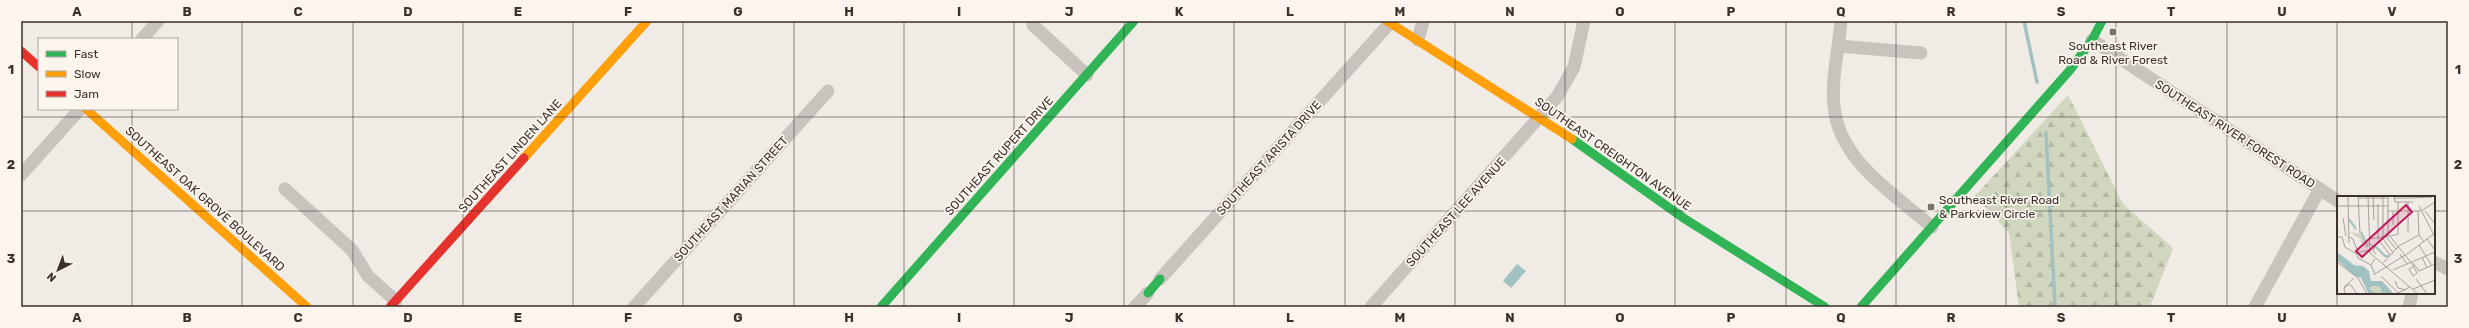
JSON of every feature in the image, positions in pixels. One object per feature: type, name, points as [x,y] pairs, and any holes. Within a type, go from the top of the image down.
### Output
[{"type":"street","points":[[143,38],[158,21]]},
{"type":"street","name":"SOUTHEAST LINDEN LANE","points":[[393,304],[647,21]]},
{"type":"street","name":"SOUTHEAST RUPERT DRIVE","points":[[881,307],[1134,21]]},
{"type":"street","points":[[1418,40],[1423,21]]},
{"type":"street","name":"SOUTHEAST LEE AVENUE","points":[[1371,307],[1557,98],[1569,78],[1579,50],[1584,21]]},
{"type":"street","points":[[1841,21],[1834,105],[1837,124],[1844,142],[1861,165],[1932,227]]},
{"type":"street","points":[[1861,307],[2070,70],[2092,40],[2102,21]]},
{"type":"street","name":"SOUTHEAST CREIGHTON AVENUE","points":[[1389,22],[1540,117],[1684,219],[1826,307]]},
{"type":"street","name":"SOUTHEAST ARISTA DRIVE","points":[[1148,293],[1389,22]]},
{"type":"street","points":[[1033,25],[1087,75]]},
{"type":"street","name":"SOUTHEAST RIVER FOREST ROAD","points":[[2092,40],[2337,200]]},
{"type":"street","points":[[1839,46],[1921,53]]},
{"type":"street","points":[[21,51],[38,66]]},
{"type":"street","name":"SOUTHEAST MARIAN STREET","points":[[634,307],[828,91]]},
{"type":"street","points":[[21,175],[79,110]]},
{"type":"street","name":"SOUTHEAST OAK GROVE BOULEVARD","points":[[87,110],[307,307]]},
{"type":"street","points":[[285,189],[352,250],[368,276],[393,304]]},
{"type":"street","points":[[2254,307],[2320,189]]},
{"type":"street","points":[[2435,262],[2448,269]]},
{"type":"street","points":[[1135,307],[1148,293]]},
{"type":"street","points":[[2409,307],[2412,294]]},
{"type":"green space","points":[[2068,95],[2123,204],[2173,248],[2150,307],[2019,307],[2009,233],[1975,196]]},
{"type":"water","points":[[1517,264],[1526,271],[1511,288],[1503,281]]},
{"type":"waterway","points":[[2024,21],[2037,82]]},
{"type":"waterway","points":[[2046,133],[2055,307]]},
{"type":"traffic: fast","points":[[881,307],[1134,21]]},
{"type":"traffic: fast","points":[[1861,307],[2070,70],[2092,40],[2102,21]]},
{"type":"traffic: fast","points":[[1572,139],[1685,219],[1825,307]]},
{"type":"traffic: fast","points":[[1148,293],[1160,279]]},
{"type":"traffic: slow","points":[[524,158],[647,21]]},
{"type":"traffic: slow","points":[[1387,21],[1572,139]]},
{"type":"traffic: slow","points":[[87,110],[307,307]]},
{"type":"traffic: jam","points":[[21,51],[38,66]]},
{"type":"traffic: jam","points":[[390,307],[524,158]]},
{"type":"place","name":"Southeast River Road & River Forest","points":[[2113,32]]},
{"type":"place","name":"Southeast River Road & Parkview Circle","points":[[1931,207]]}]
